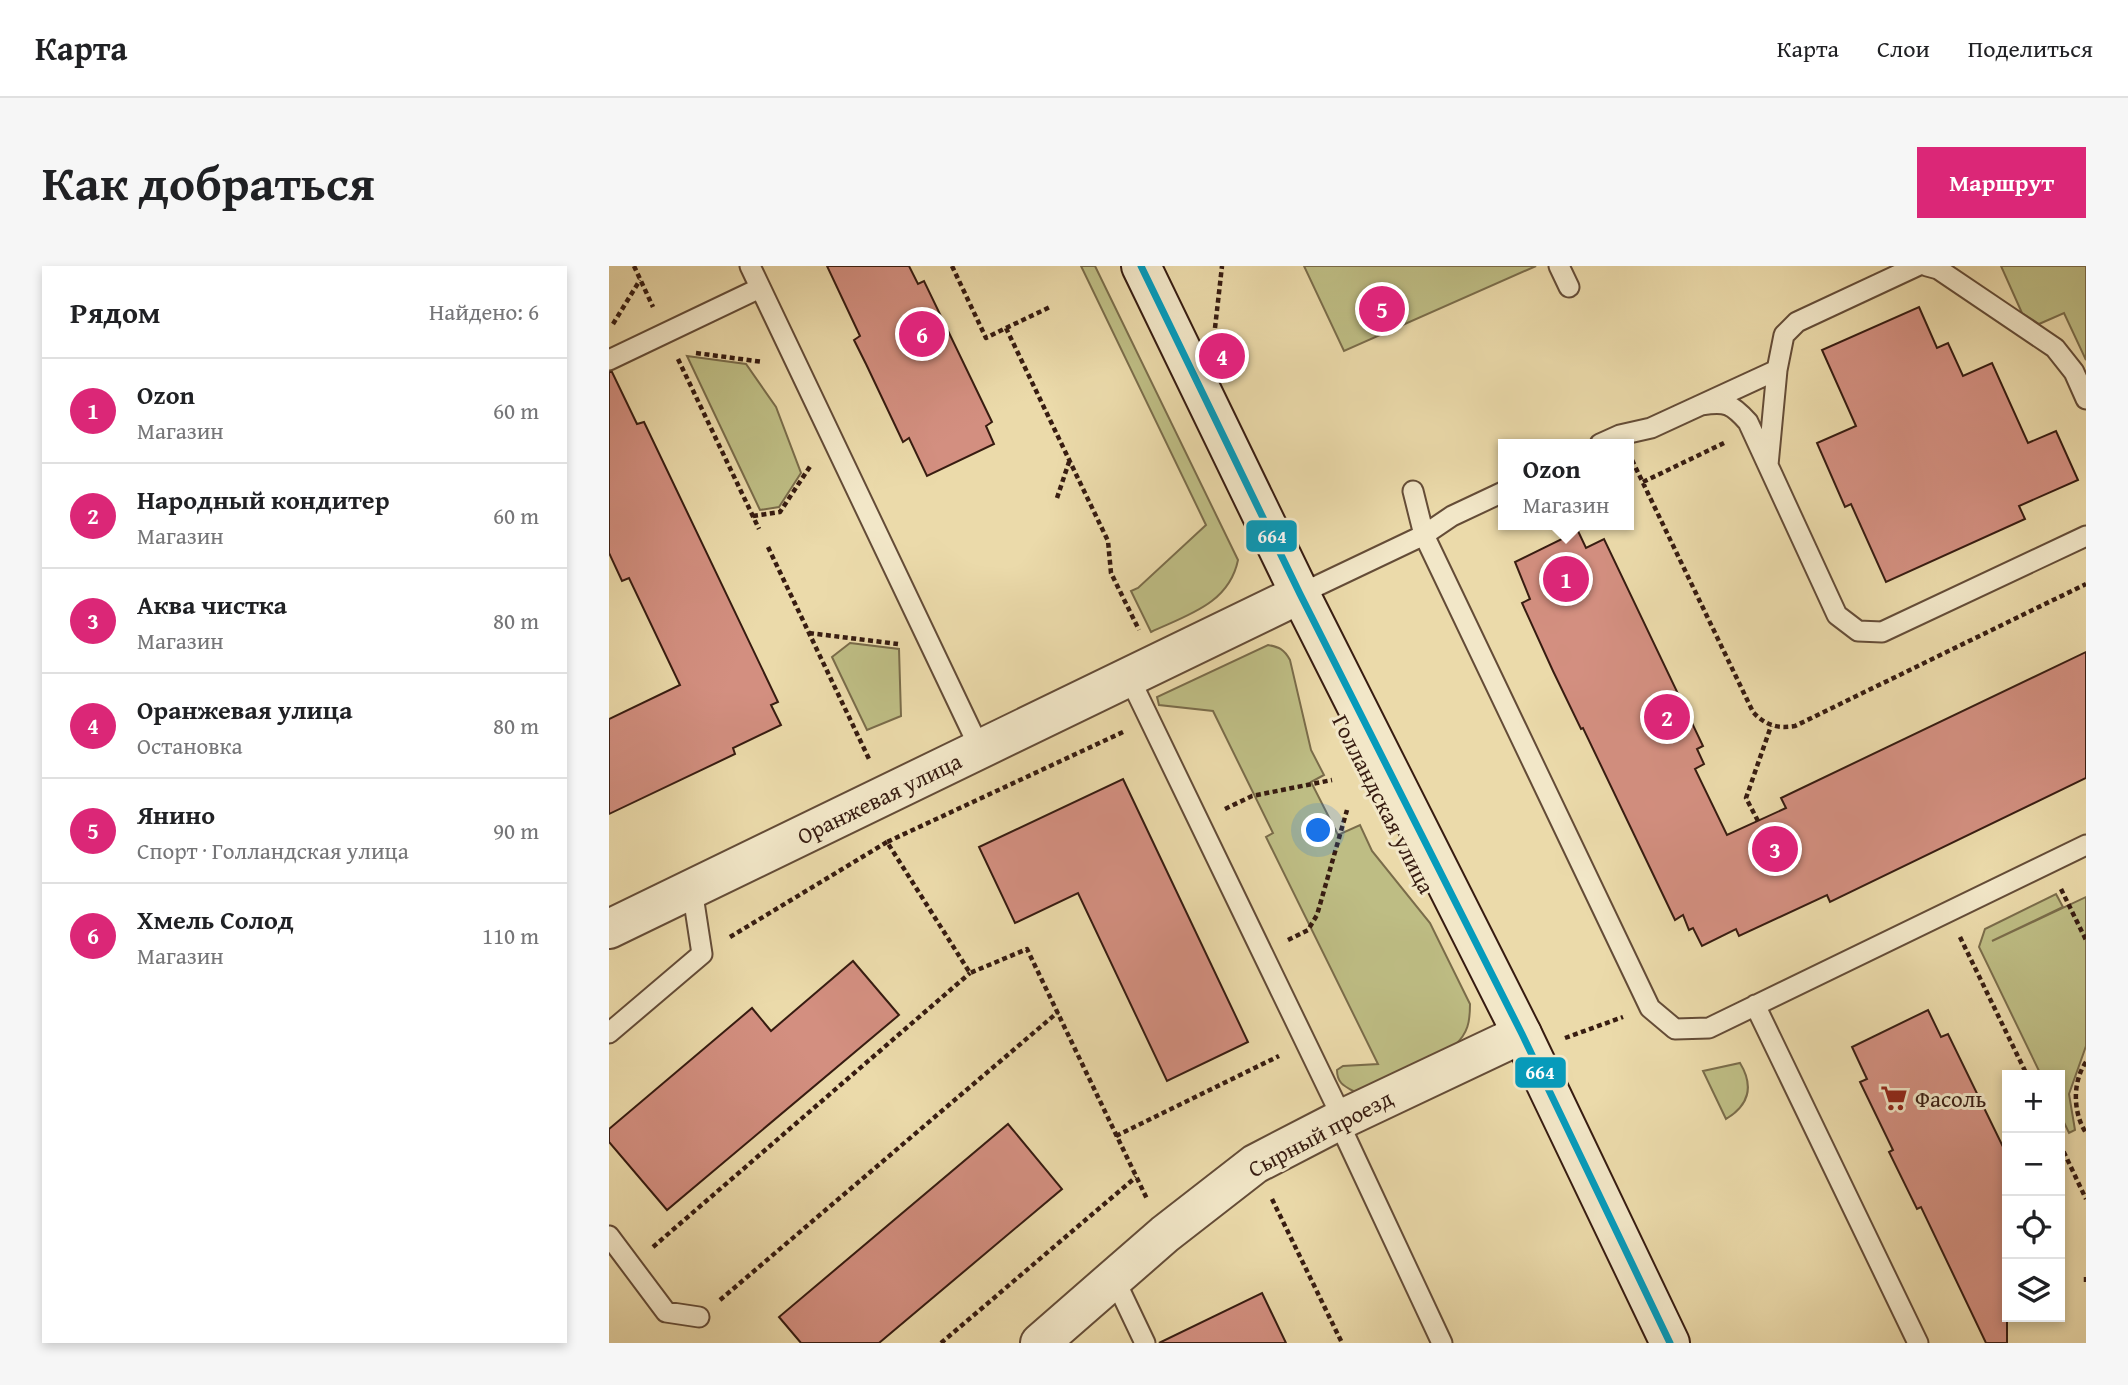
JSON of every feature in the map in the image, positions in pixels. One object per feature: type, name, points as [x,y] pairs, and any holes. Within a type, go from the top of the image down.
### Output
[{"type":"street","name":"Голландская улица","points":[[1118,266],[1526,1040],[1670,1343]]},
{"type":"street","name":"Голландская улица","points":[[1141,266],[1291,598]]},
{"type":"street","name":"Оранжевая улица","points":[[609,929],[1291,598]]},
{"type":"street","name":"Голландская улица","points":[[1526,1040],[1647,1343]]},
{"type":"street","name":"Сырный проезд","points":[[1040,1343],[1201,1205],[1255,1164],[1340,1119],[1526,1040]]},
{"type":"lane","points":[[750,266],[980,749]]},
{"type":"lane","points":[[1559,266],[1569,287]]},
{"type":"lane","points":[[1768,466],[1777,370],[1784,335],[1797,322],[1917,266]]},
{"type":"lane","points":[[1927,266],[1938,269],[2055,348],[2074,372],[2086,399]]},
{"type":"lane","points":[[609,360],[670,342],[760,288]]},
{"type":"lane","points":[[1611,439],[1651,428],[1777,370]]},
{"type":"lane","points":[[1702,405],[1720,402],[1736,408],[1752,430],[1837,615],[1858,631],[1882,632],[2086,536]]},
{"type":"lane","points":[[1413,491],[1424,535],[1650,1008],[1675,1029],[1709,1028],[2086,845]]},
{"type":"lane","points":[[1291,598],[1424,535],[1452,516],[1498,494]]},
{"type":"lane","points":[[1129,677],[1335,1103],[1346,1138],[1442,1343]]},
{"type":"lane","points":[[609,1033],[702,954],[692,889]]},
{"type":"lane","points":[[1755,1005],[1918,1343]]},
{"type":"lane","points":[[609,1236],[666,1312],[699,1317]]},
{"type":"lane","points":[[1115,1280],[1145,1343]]},
{"type":"path","points":[[633,266],[759,529]]},
{"type":"path","points":[[952,266],[986,338],[1050,307]]},
{"type":"path","points":[[1214,340],[1222,266]]},
{"type":"path","points":[[609,331],[640,279]]},
{"type":"path","points":[[1006,328],[1108,541],[1111,573],[1144,640]]},
{"type":"path","points":[[670,342],[797,366]]},
{"type":"path","points":[[1643,482],[1752,430]]},
{"type":"path","points":[[753,516],[780,512],[831,437]]},
{"type":"path","points":[[1057,498],[1070,461]]},
{"type":"path","points":[[768,547],[873,768]]},
{"type":"path","points":[[809,633],[932,648]]},
{"type":"path","points":[[702,954],[887,842],[1149,720]]},
{"type":"path","points":[[1758,821],[1747,798],[1772,726]]},
{"type":"path","points":[[1252,796],[1332,780]]},
{"type":"path","points":[[1308,930],[1317,915],[1347,810]]},
{"type":"path","points":[[887,842],[970,973]]},
{"type":"path","points":[[2049,863],[2086,940]]},
{"type":"path","points":[[1948,912],[2025,1070]]},
{"type":"path","points":[[631,1265],[970,973],[1027,949],[1136,1178],[941,1343]]},
{"type":"path","points":[[1526,1040],[1650,1008]]},
{"type":"path","points":[[699,1317],[1058,1012]]},
{"type":"path","points":[[1116,1136],[1306,1042]]},
{"type":"path","points":[[2086,1062],[2075,1094],[2080,1124],[2086,1133]]},
{"type":"path","points":[[2065,1155],[2086,1199]]},
{"type":"path","points":[[1255,1164],[1342,1343]]},
{"type":"path","points":[[2086,1276],[2086,1283]]},
{"type":"shaded area","points":[[1081,266],[1095,266],[1238,560],[1233,575],[1216,598],[1192,613],[1151,632],[1131,591],[1138,588],[1206,525]]},
{"type":"shaded area","points":[[1304,266],[1536,266],[1344,351]]},
{"type":"shaded area","points":[[2001,266],[2086,266],[2086,360],[2064,313],[2039,324],[2022,313]]},
{"type":"shaded area","points":[[687,356],[746,364],[776,407],[801,473],[779,507],[760,510]]},
{"type":"shaded area","points":[[850,643],[899,649],[901,716],[867,730],[832,657]]},
{"type":"shaded area","points":[[1268,645],[1281,649],[1290,660],[1311,750],[1324,775],[1311,782],[1338,835],[1360,825],[1372,851],[1430,923],[1470,1004],[1467,1027],[1455,1045],[1355,1092],[1344,1086],[1337,1070],[1343,1066],[1378,1064],[1266,837],[1273,833],[1213,711],[1159,705],[1157,697]]},
{"type":"shaded area","points":[[2056,894],[2063,907],[1992,941],[2086,897],[2086,1046],[2069,1094],[2075,1130],[2069,1133],[2065,1125],[2065,1070],[2039,1070],[1979,947],[1985,929]]},
{"type":"shaded area","points":[[1740,1063],[1747,1079],[1747,1094],[1740,1108],[1726,1119],[1703,1071]]},
{"type":"building","points":[[827,266],[909,266],[918,284],[924,281],[992,422],[986,426],[994,444],[927,476],[909,438],[903,442],[854,340],[860,336]]},
{"type":"building","points":[[1919,307],[1937,348],[1948,343],[1963,376],[1992,363],[2028,443],[2056,431],[2078,480],[2019,506],[2025,519],[1886,582],[1851,504],[1845,507],[1817,443],[1856,426],[1822,350]]},
{"type":"building","points":[[609,372],[612,372],[637,424],[644,422],[778,702],[771,705],[781,725],[733,748],[735,754],[609,814],[609,719],[680,685],[629,578],[622,581],[609,553]]},
{"type":"building","points":[[1578,531],[1586,548],[1604,539],[1703,746],[1697,749],[1704,764],[1695,769],[1727,835],[1786,808],[1781,798],[2086,652],[2086,778],[1830,902],[1827,895],[1739,936],[1736,929],[1702,946],[1693,928],[1689,930],[1683,915],[1675,920],[1522,603],[1530,599],[1515,562]]},
{"type":"building","points":[[1123,779],[1248,1042],[1167,1081],[1078,893],[1015,923],[979,847]]},
{"type":"building","points":[[853,961],[899,1015],[667,1210],[609,1142],[609,1129],[752,1008],[771,1031]]},
{"type":"building","points":[[1928,1010],[1941,1037],[1948,1034],[2002,1145],[2002,1322],[2007,1322],[2007,1343],[1986,1343],[1921,1207],[1917,1209],[1889,1152],[1893,1150],[1860,1082],[1867,1079],[1852,1047]]},
{"type":"building","points":[[1008,1124],[1062,1189],[879,1343],[801,1343],[779,1317]]},
{"type":"building","points":[[1262,1293],[1286,1343],[1159,1343]]},
{"type":"transit line","name":"664","points":[[1141,266],[1300,594],[1522,1034],[1670,1343]]},
{"type":"place","name":"Янино","points":[[1382,309]]},
{"type":"place","name":"Хмель Солод","points":[[922,334]]},
{"type":"place","name":"Оранжевая улица","points":[[1222,356]]},
{"type":"place","name":"Ozon","points":[[1566,579]]},
{"type":"place","name":"Народный кондитер","points":[[1667,717]]},
{"type":"place","name":"Аква чистка","points":[[1775,849]]},
{"type":"place","name":"Фасоль","points":[[1894,1098]]}]
